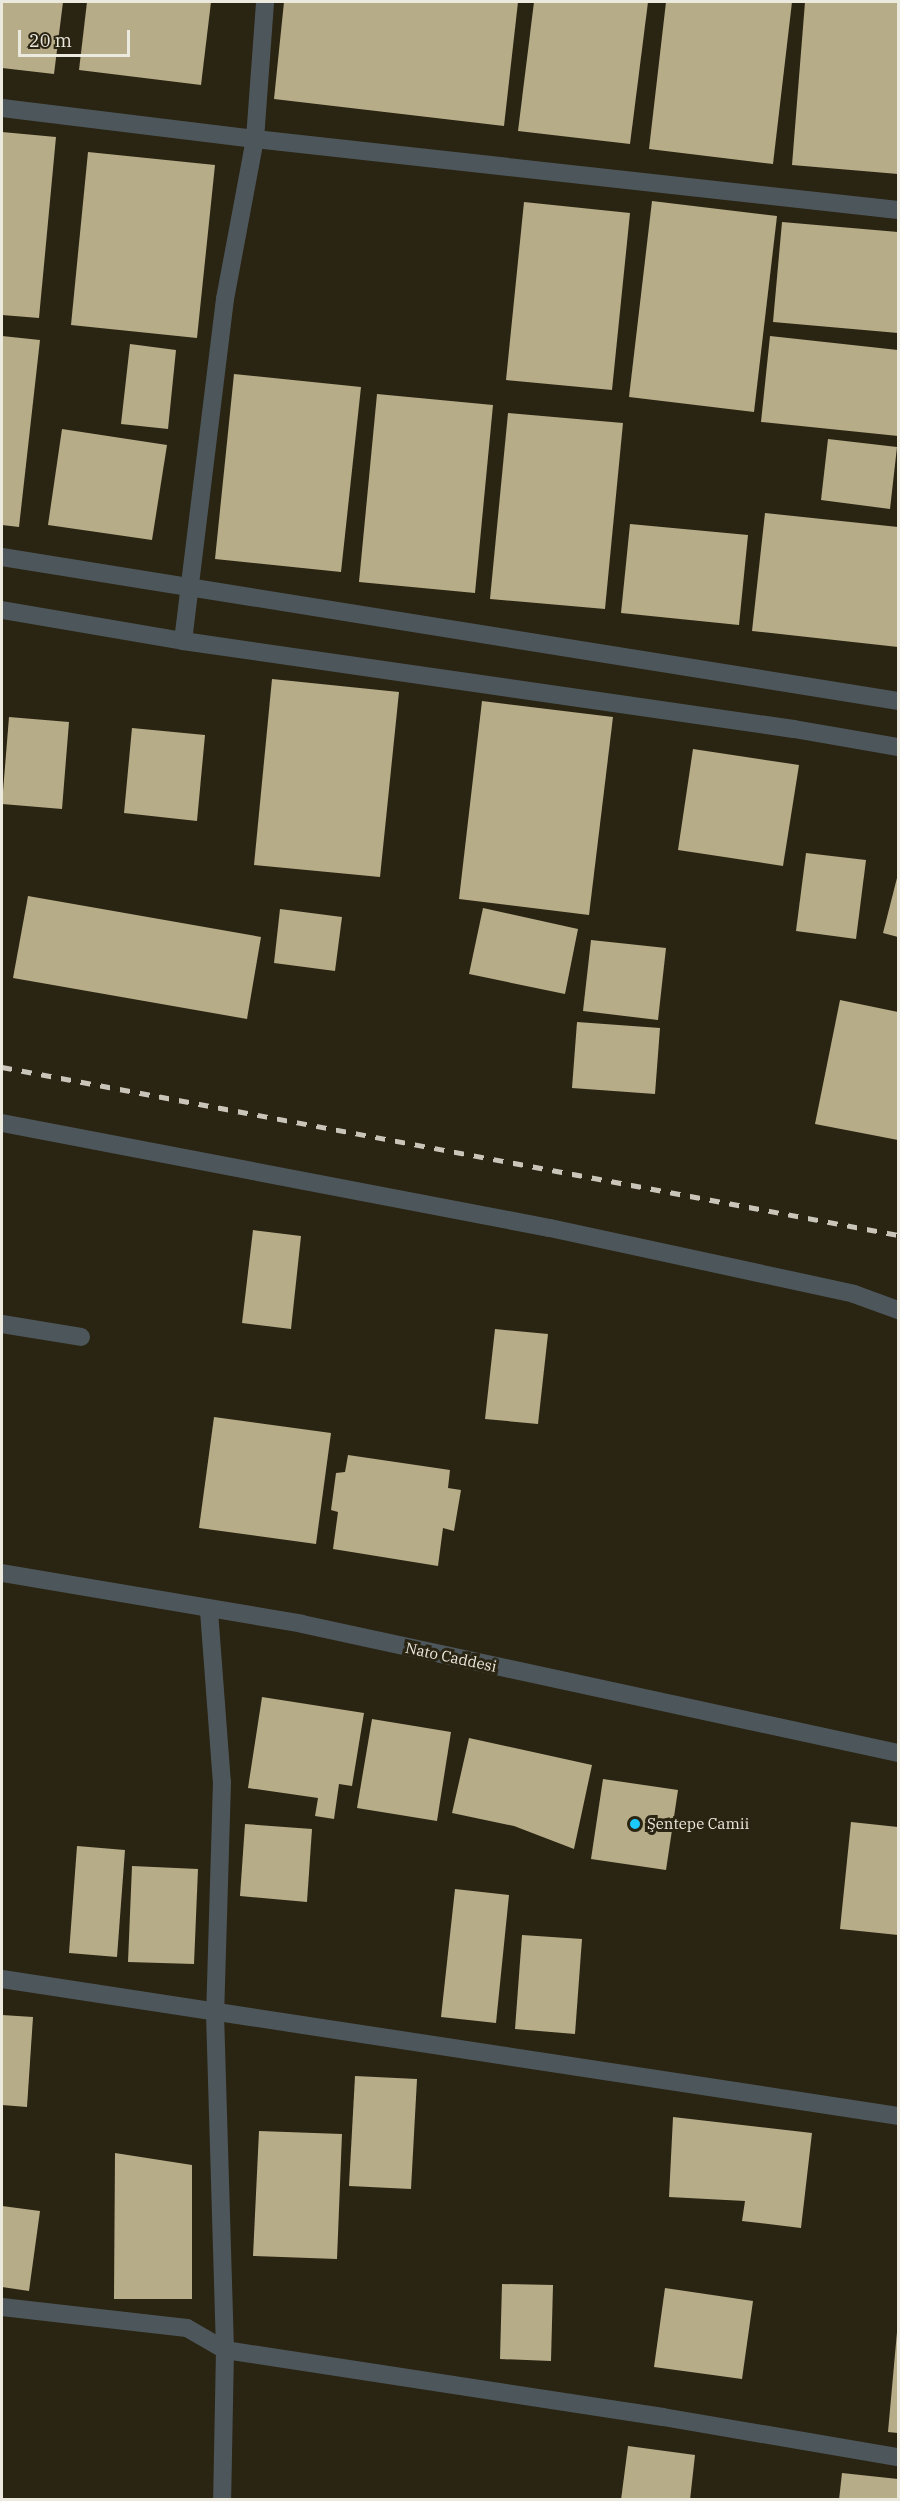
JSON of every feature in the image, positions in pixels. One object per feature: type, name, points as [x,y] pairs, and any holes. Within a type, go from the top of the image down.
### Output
[{"type":"street","points":[[183,641],[225,299],[255,139],[265,2]]},
{"type":"street","points":[[2,108],[255,139],[898,210]]},
{"type":"street","points":[[2,557],[189,589],[898,700]]},
{"type":"street","points":[[2,610],[183,641],[794,729],[898,747]]},
{"type":"street","points":[[2,1123],[550,1228],[854,1294],[898,1310]]},
{"type":"street","points":[[2,1324],[81,1337]]},
{"type":"street","name":"Nato Caddesi","points":[[2,1574],[209,1611],[302,1624],[898,1753]]},
{"type":"street","points":[[209,1611],[222,1782],[215,2013],[225,2350],[222,2499]]},
{"type":"street","points":[[2,1979],[898,2116]]},
{"type":"street","points":[[2,2307],[188,2328],[225,2350],[651,2415],[898,2457]]},
{"type":"building","points":[[2,2],[63,2],[54,74],[2,68]]},
{"type":"building","points":[[87,2],[211,2],[201,85],[79,70]]},
{"type":"building","points":[[284,2],[518,2],[504,126],[274,99]]},
{"type":"building","points":[[534,2],[648,2],[630,144],[518,131]]},
{"type":"building","points":[[666,2],[792,2],[773,164],[649,149]]},
{"type":"building","points":[[805,2],[898,2],[898,174],[792,165]]},
{"type":"building","points":[[2,132],[56,137],[39,318],[2,315]]},
{"type":"building","points":[[88,152],[215,165],[197,338],[71,325]]},
{"type":"building","points":[[652,201],[777,216],[754,412],[629,397]]},
{"type":"building","points":[[524,202],[630,213],[612,390],[506,380]]},
{"type":"building","points":[[782,222],[898,232],[898,333],[773,322]]},
{"type":"building","points":[[2,336],[40,340],[19,527],[2,525]]},
{"type":"building","points":[[770,336],[898,350],[898,436],[761,422]]},
{"type":"building","points":[[130,344],[176,350],[168,429],[121,424]]},
{"type":"building","points":[[234,374],[361,387],[341,572],[215,559]]},
{"type":"building","points":[[377,394],[493,405],[475,593],[359,582]]},
{"type":"building","points":[[508,413],[623,423],[605,609],[490,599]]},
{"type":"building","points":[[62,429],[167,445],[152,540],[48,525]]},
{"type":"building","points":[[828,439],[897,447],[890,509],[821,500]]},
{"type":"building","points":[[765,513],[898,527],[898,647],[752,631]]},
{"type":"building","points":[[630,524],[748,535],[739,625],[621,613]]},
{"type":"building","points":[[272,679],[399,692],[380,877],[254,865]]},
{"type":"building","points":[[482,701],[613,717],[589,915],[459,899]]},
{"type":"building","points":[[9,717],[69,722],[62,809],[2,804]]},
{"type":"building","points":[[132,728],[205,735],[197,821],[124,813]]},
{"type":"building","points":[[693,749],[799,765],[783,866],[678,850]]},
{"type":"building","points":[[806,853],[866,860],[856,939],[796,931]]},
{"type":"building","points":[[898,874],[898,937],[883,933]]},
{"type":"building","points":[[28,896],[261,937],[247,1019],[13,978]]},
{"type":"building","points":[[483,908],[578,929],[565,994],[469,974]]},
{"type":"building","points":[[280,909],[342,917],[335,971],[274,963]]},
{"type":"building","points":[[591,940],[666,948],[658,1020],[583,1011]]},
{"type":"building","points":[[840,1000],[898,1012],[898,1140],[815,1124]]},
{"type":"building","points":[[577,1022],[660,1028],[655,1094],[572,1088]]},
{"type":"building","points":[[253,1230],[301,1236],[291,1329],[242,1323]]},
{"type":"building","points":[[495,1329],[548,1334],[538,1424],[485,1419]]},
{"type":"building","points":[[214,1417],[331,1433],[316,1544],[199,1528]]},
{"type":"building","points":[[348,1455],[450,1470],[448,1488],[461,1490],[454,1531],[443,1528],[438,1566],[333,1549],[338,1512],[331,1510],[336,1473],[345,1472]]},
{"type":"building","points":[[262,1697],[364,1713],[352,1786],[339,1784],[334,1819],[315,1816],[318,1798],[248,1788]]},
{"type":"building","points":[[372,1719],[451,1732],[437,1821],[357,1808]]},
{"type":"building","points":[[469,1738],[592,1765],[574,1849],[514,1826],[452,1813]]},
{"type":"building","name":"Şentepe Camii","points":[[603,1779],[678,1790],[666,1870],[591,1859]]},
{"type":"building","points":[[851,1822],[898,1827],[898,1935],[840,1929]]},
{"type":"building","points":[[245,1824],[312,1829],[307,1902],[240,1896]]},
{"type":"building","points":[[77,1846],[125,1850],[117,1957],[69,1953]]},
{"type":"building","points":[[132,1866],[198,1869],[194,1964],[128,1962]]},
{"type":"building","points":[[455,1889],[509,1895],[496,2023],[441,2017]]},
{"type":"building","points":[[522,1935],[582,1939],[575,2034],[515,2029]]},
{"type":"building","points":[[2,2015],[33,2017],[27,2107],[2,2105]]},
{"type":"building","points":[[355,2076],[417,2079],[411,2189],[349,2186]]},
{"type":"building","points":[[673,2117],[812,2133],[801,2228],[742,2221],[745,2201],[669,2197]]},
{"type":"building","points":[[259,2131],[342,2134],[337,2259],[253,2256]]},
{"type":"building","points":[[115,2153],[192,2165],[192,2299],[114,2299]]},
{"type":"building","points":[[2,2206],[40,2211],[29,2291],[2,2287]]},
{"type":"building","points":[[502,2284],[553,2285],[551,2361],[500,2359]]},
{"type":"building","points":[[665,2288],[753,2301],[742,2379],[654,2367]]},
{"type":"building","points":[[898,2332],[898,2433],[888,2432]]},
{"type":"building","points":[[628,2446],[695,2455],[690,2500],[621,2500]]},
{"type":"building","points":[[842,2473],[898,2479],[898,2500],[839,2500]]},
{"type":"railway","points":[[2,1067],[898,1235]]},
{"type":"place","name":"Şentepe Camii","points":[[635,1824]]}]
